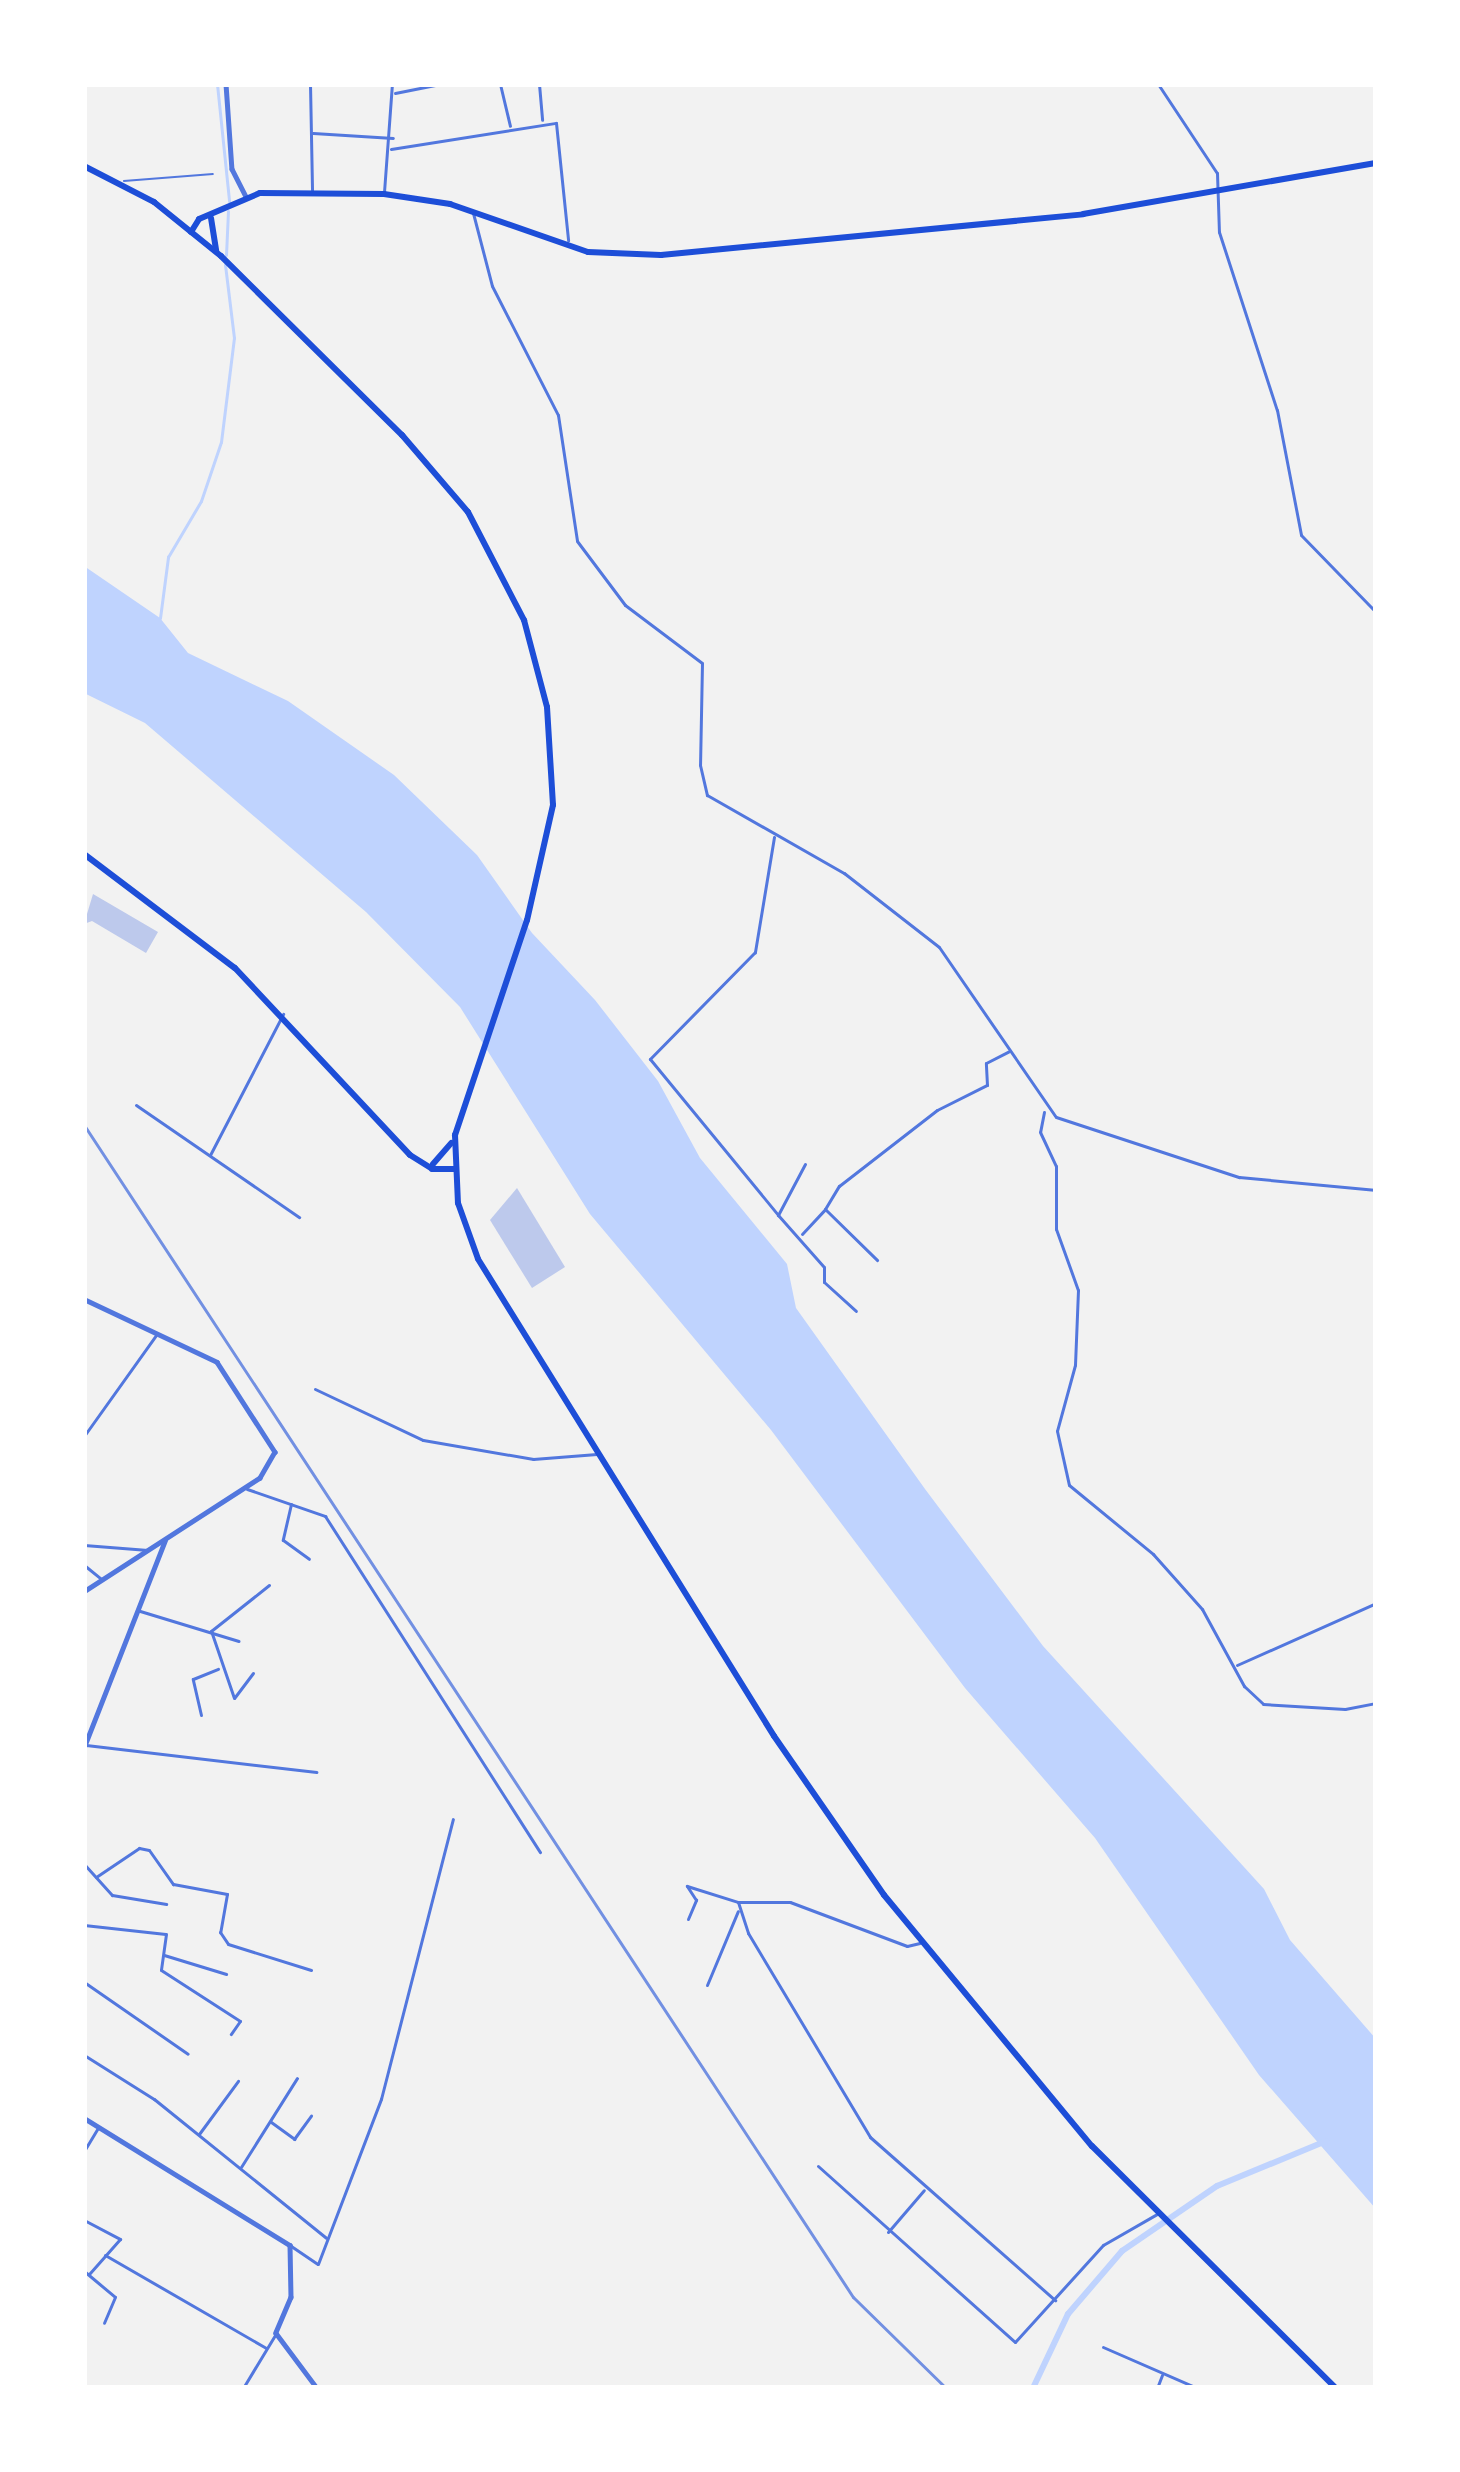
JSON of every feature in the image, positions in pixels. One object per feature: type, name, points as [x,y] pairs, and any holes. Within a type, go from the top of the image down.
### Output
[{"type":"main road","points":[[172,216],[197,221],[242,198],[384,194],[473,211],[568,247],[610,256],[744,249],[1061,217],[1376,163]]},
{"type":"main road","points":[[84,166],[154,202],[219,255],[428,462],[509,585],[534,649],[552,738],[553,806],[527,920],[462,1101],[455,1135],[454,1169],[478,1258],[774,1736],[920,1943],[1169,2227],[1336,2388]]},
{"type":"main road","points":[[191,232],[214,214]]},
{"type":"main road","points":[[214,214],[219,255]]},
{"type":"main road","points":[[191,232],[197,221]]},
{"type":"main road","points":[[84,854],[215,951],[283,1014],[418,1162],[454,1169]]},
{"type":"main road","points":[[434,1164],[455,1135]]},
{"type":"main road","points":[[418,1162],[454,1169]]},
{"type":"street","points":[[226,84],[232,169],[242,198]]},
{"type":"street","points":[[310,84],[312,193]]},
{"type":"street","points":[[384,194],[393,139],[392,84]]},
{"type":"street","points":[[393,93],[440,84]]},
{"type":"street","points":[[500,84],[510,128]]},
{"type":"street","points":[[539,84],[542,122]]},
{"type":"street","points":[[1158,84],[1221,190],[1219,232],[1276,410],[1301,535],[1376,612]]},
{"type":"street","points":[[391,149],[542,122],[559,126],[568,247]]},
{"type":"street","points":[[311,133],[393,139]]},
{"type":"street","points":[[473,211],[492,286],[558,415],[577,542],[625,605],[696,654],[705,674],[704,789],[844,873],[939,946],[977,992],[1044,1110],[1056,1229],[1078,1290],[1075,1365],[1057,1431],[1061,1468],[1087,1505],[1153,1555],[1202,1609],[1251,1694],[1275,1708],[1376,1703]]},
{"type":"street","points":[[775,834],[755,952],[650,1059],[800,1237],[826,1271],[824,1282],[856,1311]]},
{"type":"street","points":[[210,1155],[283,1014]]},
{"type":"street","points":[[800,1237],[839,1186],[907,1133],[987,1085],[983,1067],[1008,1052]]},
{"type":"street","points":[[136,1105],[299,1217]]},
{"type":"street","points":[[1044,1110],[1239,1177],[1376,1190]]},
{"type":"street","points":[[778,1215],[806,1164]]},
{"type":"street","points":[[825,1209],[877,1260]]},
{"type":"street","points":[[84,1299],[217,1362],[266,1430],[274,1458],[245,1488],[84,1592]]},
{"type":"street","points":[[84,1436],[157,1334]]},
{"type":"street","points":[[314,1389],[423,1440],[533,1459],[598,1454]]},
{"type":"street","points":[[245,1488],[325,1516],[539,1852]]},
{"type":"street","points":[[291,1502],[283,1540],[309,1559]]},
{"type":"street","points":[[165,1540],[84,1745],[316,1772]]},
{"type":"street","points":[[85,1545],[148,1550]]},
{"type":"street","points":[[84,1565],[103,1581]]},
{"type":"street","points":[[211,1631],[269,1585]]},
{"type":"street","points":[[1236,1666],[1376,1604]]},
{"type":"street","points":[[140,1611],[239,1641]]},
{"type":"street","points":[[211,1631],[220,1668],[236,1700],[253,1673]]},
{"type":"street","points":[[201,1715],[193,1679],[220,1668]]},
{"type":"street","points":[[84,2119],[318,2264],[381,2098],[453,1819]]},
{"type":"street","points":[[97,1877],[139,1848],[149,1850],[173,1883],[227,1894],[220,1932],[228,1944],[311,1970]]},
{"type":"street","points":[[84,1864],[127,1902],[166,1904]]},
{"type":"street","points":[[688,1919],[696,1900],[687,1886],[738,1902],[790,1902],[907,1946],[920,1943]]},
{"type":"street","points":[[738,1902],[870,2137],[1055,2300]]},
{"type":"street","points":[[707,1985],[739,1910]]},
{"type":"street","points":[[84,1925],[164,1933],[161,1970],[240,2021],[231,2034]]},
{"type":"street","points":[[163,1954],[226,1973]]},
{"type":"street","points":[[84,1982],[188,2054]]},
{"type":"street","points":[[84,2055],[197,2135],[328,2240]]},
{"type":"street","points":[[240,2169],[297,2078]]},
{"type":"street","points":[[197,2135],[238,2080]]},
{"type":"street","points":[[269,2121],[294,2138],[311,2116]]},
{"type":"street","points":[[84,2151],[98,2127]]},
{"type":"street","points":[[818,2166],[1015,2342],[1103,2245],[1159,2216]]},
{"type":"street","points":[[888,2232],[925,2189]]},
{"type":"street","points":[[84,2220],[120,2239],[86,2272],[115,2297],[104,2324]]},
{"type":"street","points":[[243,2388],[276,2333],[290,2297],[290,2245]]},
{"type":"street","points":[[105,2255],[155,2277],[266,2348]]},
{"type":"street","points":[[276,2333],[317,2388]]},
{"type":"street","points":[[1103,2347],[1197,2388]]},
{"type":"street","points":[[1156,2388],[1163,2374]]},
{"type":"lane","points":[[121,183],[158,172],[214,174]]},
{"type":"water","points":[[84,566],[160,618],[188,653],[288,701],[394,775],[477,855],[532,933],[595,1000],[658,1081],[700,1158],[787,1264],[796,1308],[1043,1646],[1264,1889],[1290,1940],[1376,2039],[1376,2209],[1259,2075],[1095,1838],[965,1688],[771,1430],[590,1214],[460,1007],[366,912],[145,723],[84,693]]},
{"type":"building","points":[[93,894],[158,932],[146,953],[92,921],[84,924]]},
{"type":"building","points":[[517,1188],[565,1267],[532,1288],[490,1220]]},
{"type":"waterway","points":[[217,84],[229,201]]},
{"type":"waterway","points":[[226,255],[228,211]]},
{"type":"waterway","points":[[160,618],[168,557],[201,501],[221,442],[234,338],[225,265]]},
{"type":"waterway","points":[[1033,2388],[1068,2314],[1122,2251],[1217,2186],[1326,2141]]},
{"type":"railway","points":[[84,1125],[853,2297],[946,2388]]}]
